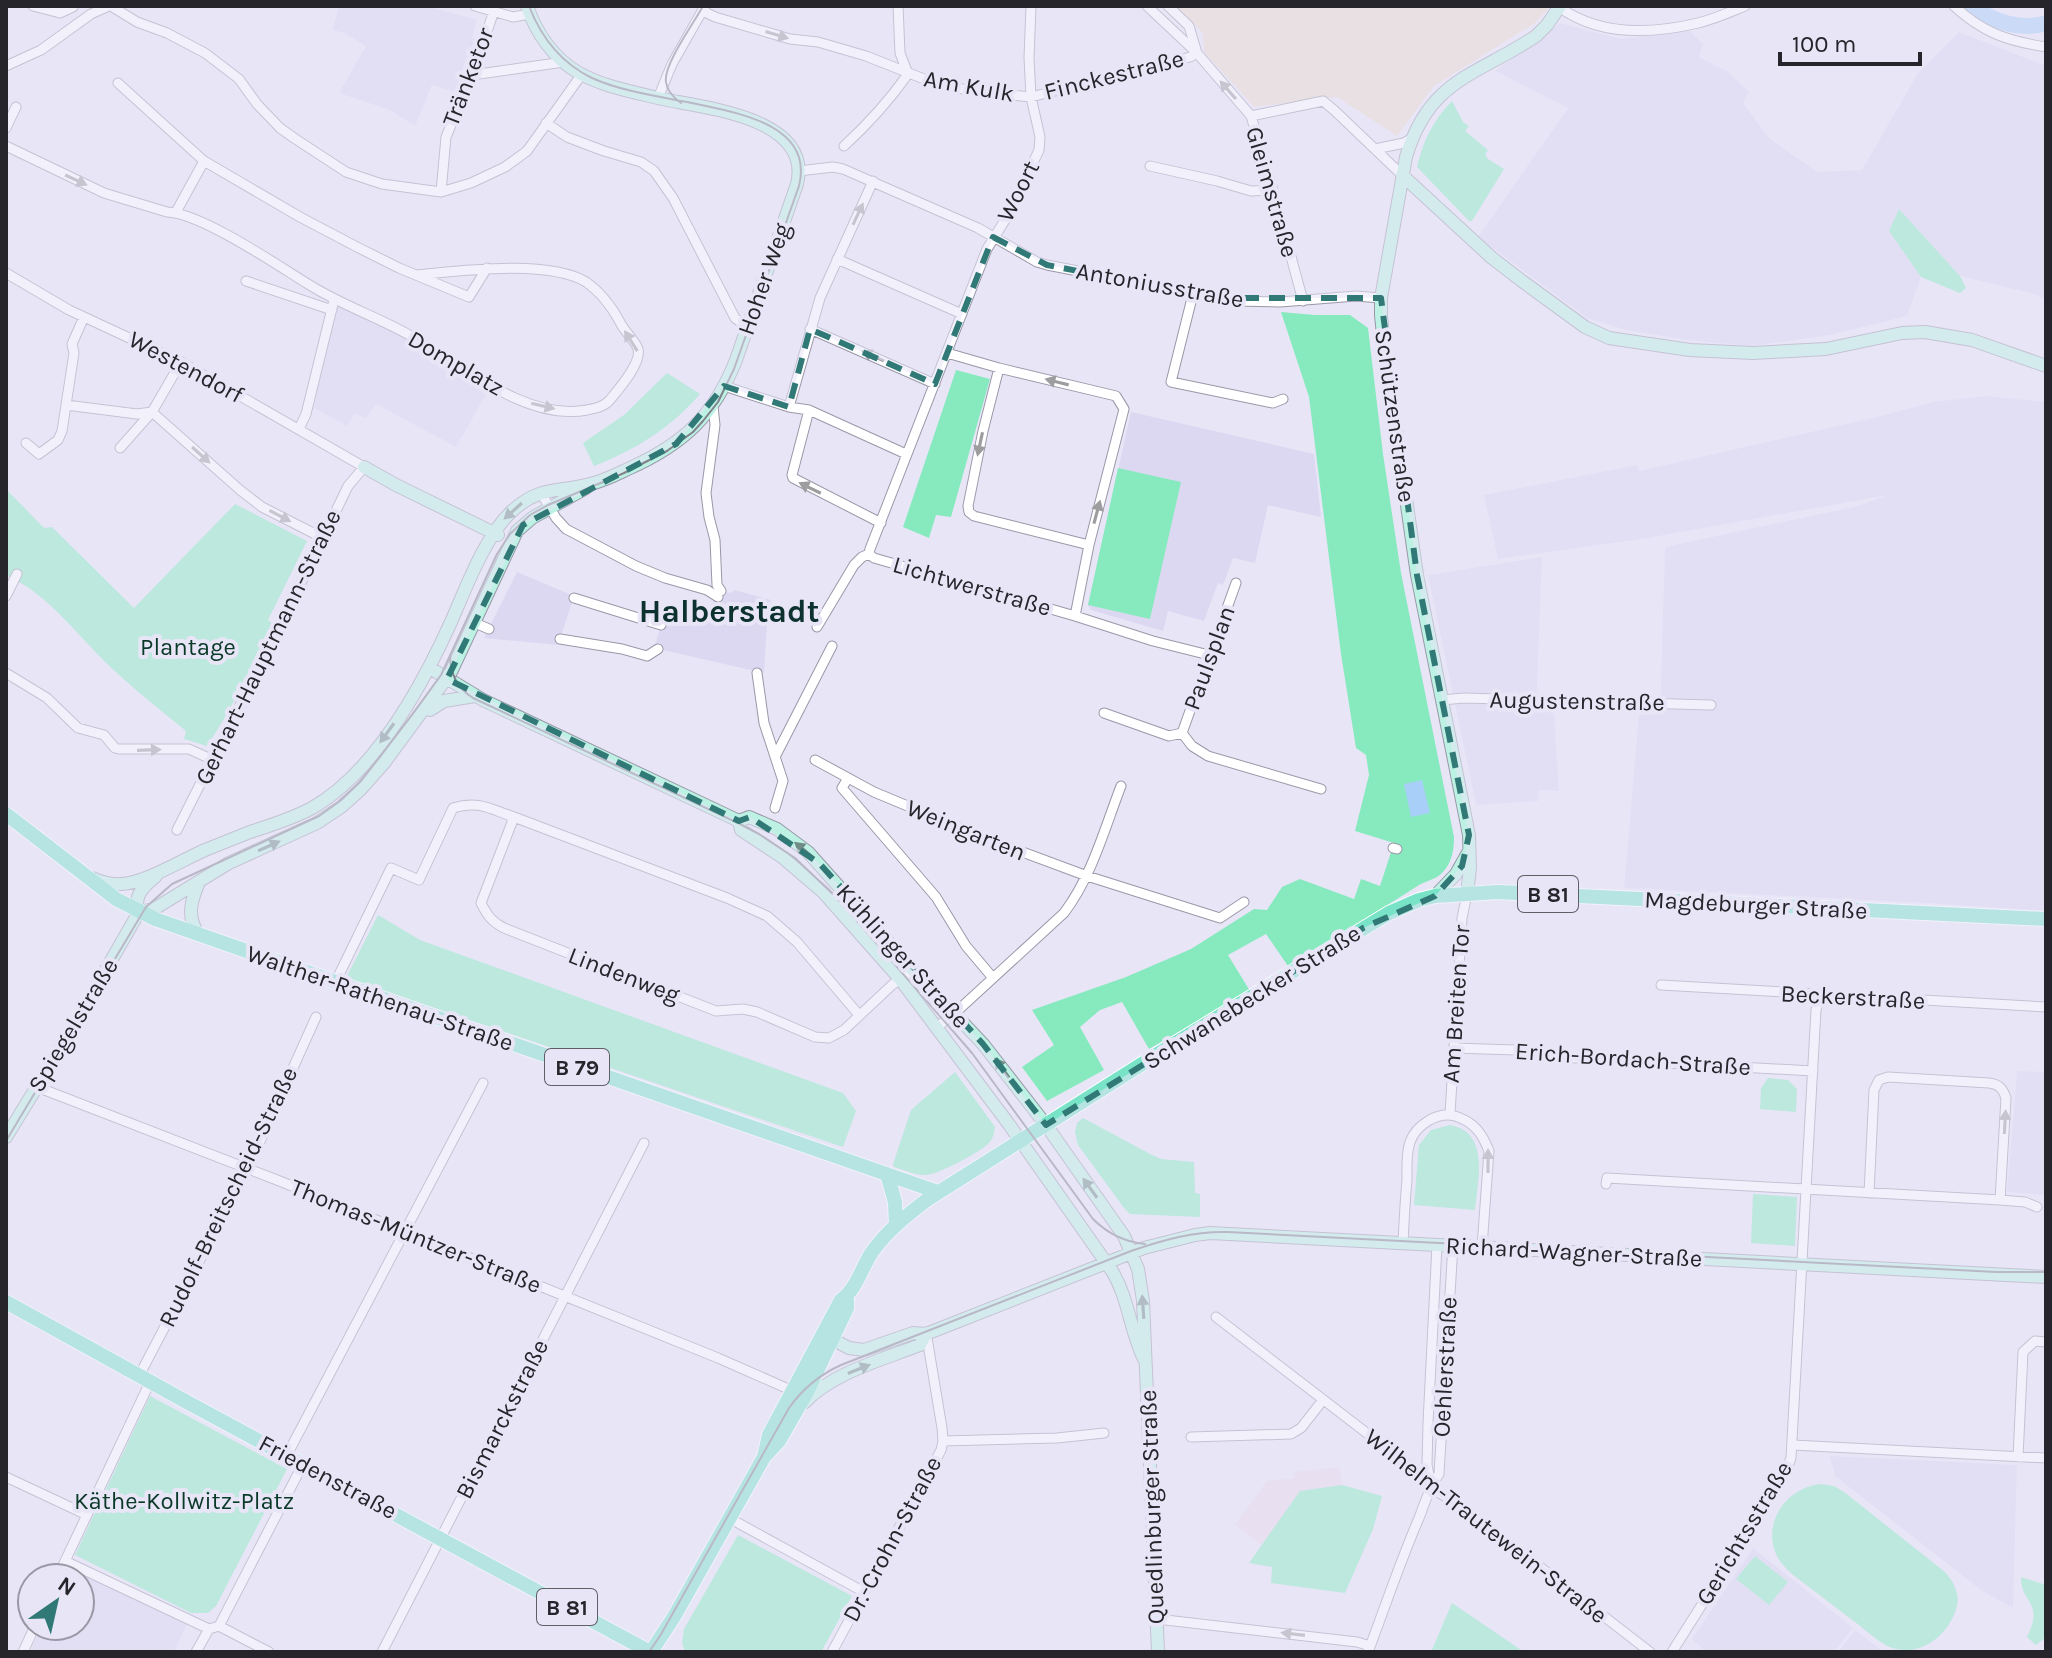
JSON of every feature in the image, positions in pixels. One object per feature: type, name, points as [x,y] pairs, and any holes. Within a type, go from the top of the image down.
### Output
[{"type":"main road","name":"B 79","points":[[6,814],[116,899],[139,912]]},
{"type":"main road","name":"Magdeburger Straße","points":[[1467,894],[1498,892],[2046,919]]},
{"type":"main road","name":"Schwanebecker Straße","points":[[1046,1125],[1403,906],[1435,896],[1467,894]]},
{"type":"main road","name":"Walther-Rathenau-Straße","points":[[139,912],[938,1192]]},
{"type":"main road","name":"B 81","points":[[764,1457],[769,1435],[793,1391],[847,1308],[848,1295],[871,1253],[896,1225],[938,1192],[1046,1125]]},
{"type":"main road","points":[[887,1174],[895,1202],[896,1225]]},
{"type":"main road","name":"Friedenstraße","points":[[6,1302],[650,1652]]},
{"type":"main road","name":"B 81","points":[[650,1652],[669,1625],[764,1457],[779,1441],[797,1412],[828,1337]]},
{"type":"street","points":[[33,6],[60,13],[72,6],[91,14]]},
{"type":"street","points":[[6,66],[41,50],[91,14],[110,6],[205,53],[239,79],[280,128],[346,172],[382,184],[441,192],[471,183],[516,161],[527,151],[582,74]]},
{"type":"street","points":[[475,6],[513,17],[528,10],[546,42],[564,62],[608,85],[749,119],[774,132],[793,149],[799,171]]},
{"type":"street","points":[[844,146],[884,106],[908,74],[900,53],[898,6]]},
{"type":"street","name":"Woort","points":[[869,554],[993,237],[1010,212],[1039,150],[1040,137],[1031,97],[1031,6]]},
{"type":"street","name":"Gleimstraße","points":[[1147,6],[1197,53],[1251,116],[1303,301]]},
{"type":"street","name":"Gleimstraße","points":[[1168,6],[1189,26],[1197,53]]},
{"type":"street","points":[[1560,7],[1573,17],[1620,31],[1699,22],[1745,6]]},
{"type":"street","points":[[1954,6],[1978,26],[2015,42],[2046,47]]},
{"type":"street","name":"Schützenstraße","points":[[1467,894],[1470,848],[1467,822],[1417,575],[1384,345],[1381,298],[1402,175],[1412,138],[1423,115],[1444,92],[1474,71],[1536,36],[1560,7]]},
{"type":"street","points":[[658,98],[672,64],[704,8]]},
{"type":"street","name":"Am Kulk","points":[[704,8],[715,17],[790,39],[818,42],[866,56],[929,81],[962,89],[1031,97]]},
{"type":"street","name":"Tränketor","points":[[441,192],[446,137],[494,11]]},
{"type":"street","name":"Finckestraße","points":[[1031,97],[1197,53]]},
{"type":"street","points":[[472,75],[564,62]]},
{"type":"street","points":[[118,83],[204,161],[300,217],[399,268],[469,297],[487,268]]},
{"type":"street","points":[[1251,116],[1323,101],[1492,258],[1585,327],[1609,338],[1690,350],[1753,353],[1826,349],[1902,333],[1925,332],[1972,340],[2046,366]]},
{"type":"street","points":[[6,128],[16,107]]},
{"type":"street","points":[[546,123],[576,141],[641,162],[654,171],[673,198],[735,318],[747,327]]},
{"type":"street","points":[[1375,149],[1404,143],[1412,138]]},
{"type":"street","name":"Domplatz","points":[[6,146],[104,193],[176,212],[221,232],[333,305]]},
{"type":"street","points":[[176,212],[204,161]]},
{"type":"street","points":[[1150,166],[1251,191],[1273,190]]},
{"type":"street","name":"Antoniusstraße","points":[[799,171],[838,168],[873,181],[978,228],[1047,265],[1234,301],[1303,301],[1356,296],[1381,298]]},
{"type":"street","name":"Hoher Weg","points":[[85,876],[102,882],[125,884],[154,874],[295,817],[329,797],[361,768],[430,668],[494,532],[514,509],[541,493],[592,484],[646,461],[692,430],[713,406],[736,360],[799,171]]},
{"type":"street","points":[[789,407],[820,298],[873,181]]},
{"type":"street","points":[[837,259],[962,314]]},
{"type":"street","name":"Domplatz","points":[[246,281],[333,305],[410,335],[495,390],[542,408],[578,412],[604,407],[638,361],[638,349],[607,301],[585,282],[573,277],[537,270],[487,268],[416,275]]},
{"type":"street","name":"Westendorf","points":[[6,273],[84,317],[181,362],[364,467]]},
{"type":"street","points":[[1193,294],[1171,382],[1273,403],[1283,399]]},
{"type":"street","points":[[299,429],[306,414],[333,305]]},
{"type":"street","points":[[26,443],[39,454],[58,440],[74,353],[72,344],[84,317]]},
{"type":"street","points":[[810,329],[935,384]]},
{"type":"street","points":[[947,353],[1116,396],[1124,409],[1089,545],[1075,616]]},
{"type":"street","points":[[120,448],[152,412],[181,362]]},
{"type":"street","points":[[999,368],[972,485],[969,512],[974,516],[1089,545]]},
{"type":"street","points":[[724,386],[789,407],[809,410],[906,454]]},
{"type":"street","points":[[66,405],[137,414],[152,412],[251,498],[323,538]]},
{"type":"street","name":"Hoher Weg","points":[[550,508],[570,531],[636,566],[720,594],[715,540],[706,493],[715,425],[713,406]]},
{"type":"street","points":[[809,410],[793,478],[881,523]]},
{"type":"street","points":[[364,467],[511,543]]},
{"type":"street","name":"Gerhart-Hauptmann-Straße","points":[[177,830],[348,486],[364,467]]},
{"type":"street","points":[[139,912],[154,909],[229,863],[304,830],[341,807],[370,780],[447,679],[511,543],[523,525],[592,484]]},
{"type":"street","points":[[541,493],[550,508]]},
{"type":"street","points":[[817,627],[854,565],[869,554]]},
{"type":"street","name":"Lichtwerstraße","points":[[869,554],[1153,641],[1209,655]]},
{"type":"street","points":[[6,596],[17,574]]},
{"type":"street","name":"Paulsplan","points":[[1182,733],[1236,583]]},
{"type":"street","points":[[574,598],[661,625]]},
{"type":"street","points":[[475,623],[489,629]]},
{"type":"street","points":[[560,639],[647,656],[658,649]]},
{"type":"street","points":[[775,757],[832,646]]},
{"type":"street","name":"Kühlinger Straße","points":[[430,668],[475,696],[739,821],[749,817],[766,823],[808,852],[983,1044],[1046,1125]]},
{"type":"street","points":[[757,673],[764,723],[783,781],[775,808]]},
{"type":"street","points":[[10,675],[57,706],[78,728],[104,735],[115,748],[125,751],[189,749],[213,760]]},
{"type":"street","points":[[418,719],[444,701],[475,696]]},
{"type":"street","name":"Augustenstraße","points":[[1442,700],[1711,705]]},
{"type":"street","name":"Paulsplan","points":[[1104,713],[1169,736],[1182,733]]},
{"type":"street","name":"Paulsplan","points":[[1182,733],[1192,746],[1208,756],[1321,789]]},
{"type":"street","name":"Weingarten","points":[[815,760],[874,792],[939,820],[1087,876],[1220,918],[1244,902]]},
{"type":"street","name":"Weingarten","points":[[848,778],[842,788],[936,897],[966,946],[993,978]]},
{"type":"street","points":[[937,1027],[1064,913],[1077,896],[1121,786]]},
{"type":"street","points":[[335,983],[391,868],[419,880],[453,808],[466,804],[479,805],[514,817],[767,916],[797,942],[859,1015]]},
{"type":"street","name":"Lindenweg","points":[[514,817],[481,903],[494,923],[716,1011],[743,1009],[757,1012],[815,1037],[829,1038],[844,1030],[913,970]]},
{"type":"street","name":"Kühlinger Straße","points":[[739,821],[741,830],[782,857],[824,893],[900,979],[1021,1142]]},
{"type":"street","points":[[1435,896],[1462,866],[1470,848]]},
{"type":"street","name":"Spiegelstraße","points":[[6,1137],[139,912],[136,905],[139,895],[150,881],[171,865]]},
{"type":"street","points":[[199,881],[190,917],[199,935]]},
{"type":"street","name":"Am Breiten Tor","points":[[1450,1114],[1462,918],[1467,894]]},
{"type":"street","name":"Beckerstraße","points":[[1661,985],[2046,1007]]},
{"type":"street","name":"Gerichtsstraße","points":[[1672,1652],[1786,1471],[1791,1458],[1816,1010],[1820,995]]},
{"type":"street","name":"Rudolf-Breitscheid-Straße","points":[[65,1561],[144,1379],[248,1168],[316,1017]]},
{"type":"street","name":"Erich-Bordach-Straße","points":[[1453,1048],[1515,1050],[1552,1057],[1813,1071]]},
{"type":"street","points":[[1869,1193],[1874,1090],[1879,1080],[1888,1077],[1989,1083],[2003,1090],[2006,1098],[2000,1200]]},
{"type":"street","points":[[287,1455],[483,1083]]},
{"type":"street","name":"Thomas-Müntzer-Straße","points":[[37,1087],[405,1231],[793,1391]]},
{"type":"street","points":[[1403,1243],[1410,1142],[1423,1125],[1450,1114],[1475,1126],[1489,1151],[1482,1247]]},
{"type":"street","name":"Quedlinburger Straße","points":[[1046,1125],[1117,1225],[1132,1252],[1142,1290],[1158,1652]]},
{"type":"street","name":"Quedlinburger Straße","points":[[1021,1142],[1119,1283],[1136,1344],[1146,1362]]},
{"type":"street","name":"Bismarckstraße","points":[[382,1652],[644,1143]]},
{"type":"street","points":[[1606,1184],[1607,1178],[2000,1200],[2025,1202],[2037,1207]]},
{"type":"street","name":"Richard-Wagner-Straße","points":[[925,1332],[1132,1252],[1210,1233],[2046,1277]]},
{"type":"street","name":"Oehlerstraße","points":[[1431,1485],[1427,1465],[1428,1423],[1437,1245]]},
{"type":"street","name":"Oehlerstraße","points":[[1369,1649],[1431,1485],[1439,1474],[1453,1245]]},
{"type":"street","name":"Wilhelm-Trautewein-Straße","points":[[1216,1317],[1416,1471],[1438,1492],[1465,1509],[1650,1652]]},
{"type":"street","points":[[797,1412],[830,1381],[920,1345],[925,1332],[913,1333],[864,1350],[849,1348],[828,1337]]},
{"type":"street","name":"Dr.-Crohn-Straße","points":[[832,1652],[941,1450],[943,1441],[925,1332]]},
{"type":"street","points":[[2018,1457],[2023,1352],[2035,1341],[2046,1342]]},
{"type":"street","points":[[1191,1437],[1291,1434],[1301,1428],[1323,1400]]},
{"type":"street","points":[[943,1441],[1057,1438],[1104,1433]]},
{"type":"street","points":[[1793,1445],[2046,1458]]},
{"type":"street","points":[[196,1652],[214,1627],[303,1464]]},
{"type":"street","points":[[6,1477],[87,1515]]},
{"type":"street","points":[[729,1518],[864,1592]]},
{"type":"street","points":[[65,1561],[269,1652]]},
{"type":"street","points":[[1157,1619],[1341,1640],[1369,1649]]},
{"type":"highlighted area","points":[[993,237],[1047,265],[1217,298],[1381,298],[1417,575],[1469,835],[1462,866],[1435,896],[1363,928],[1046,1125],[983,1044],[819,863],[750,817],[739,821],[447,679],[523,525],[676,444],[724,386],[789,407],[810,329],[935,384]]},
{"type":"shaded area","points":[[339,6],[427,6],[477,20],[472,38],[477,40],[471,58],[466,58],[456,92],[432,85],[415,126],[390,110],[339,93],[366,46],[333,30]]},
{"type":"shaded area","points":[[1175,6],[1551,6],[1535,23],[1434,86],[1397,136],[1337,97],[1254,107],[1204,52],[1203,33]]},
{"type":"shaded area","points":[[1560,23],[1621,39],[1689,30],[1703,44],[1699,57],[1728,72],[1749,92],[1743,103],[1769,138],[1817,172],[1862,170],[1918,73],[1959,32],[2046,66],[2046,300],[2035,294],[1960,276],[1899,209],[1889,231],[1921,277],[1907,316],[1830,335],[1751,346],[1626,330],[1587,318],[1478,237],[1568,108],[1495,71]]},
{"type":"shaded area","points":[[337,304],[410,337],[489,389],[456,447],[376,404],[366,418],[355,413],[347,426],[314,408]]},
{"type":"shaded area","points":[[1986,396],[2046,402],[2046,911],[1624,888],[1639,715],[1660,714],[1665,547],[1858,506],[1888,495],[1642,539],[1498,559],[1484,495],[1637,465],[1639,471],[1933,402]]},
{"type":"shaded area","points":[[1131,412],[1314,454],[1321,517],[1268,505],[1255,563],[1233,558],[1223,585],[1218,583],[1204,621],[1168,611],[1163,631],[1091,610],[1088,605]]},
{"type":"shaded area","points":[[1542,557],[1536,710],[1554,712],[1559,791],[1539,790],[1538,801],[1476,805],[1428,575]]},
{"type":"shaded area","points":[[517,572],[574,596],[558,645],[484,638]]},
{"type":"shaded area","points":[[734,590],[771,600],[764,673],[654,648],[666,618],[700,621],[721,591],[731,593]]},
{"type":"shaded area","points":[[2017,1071],[2046,1072],[2046,1195],[2007,1192]]},
{"type":"shaded area","points":[[1830,1456],[2017,1465],[2013,1608],[1981,1590],[1835,1476]]},
{"type":"shaded area","points":[[1339,1467],[1342,1485],[1300,1492],[1262,1545],[1235,1525],[1267,1481],[1294,1478],[1294,1472]]},
{"type":"shaded area","points":[[1753,1548],[1853,1628],[1834,1652],[1706,1652],[1692,1639]]},
{"type":"shaded area","points":[[96,1580],[188,1622],[174,1652],[30,1652],[35,1642],[96,1642]]},
{"type":"shaded area","points":[[1855,1630],[1884,1652],[1838,1652]]},
{"type":"green space","points":[[1452,101],[1463,122],[1469,126],[1465,131],[1488,150],[1485,154],[1488,159],[1504,169],[1472,221],[1417,167],[1430,131]]},
{"type":"green space","points":[[1899,209],[1960,276],[1966,288],[1960,293],[1921,277],[1889,231]]},
{"type":"green space","points":[[1281,312],[1350,315],[1368,328],[1401,573],[1454,837],[1452,856],[1437,877],[1288,966],[1266,934],[1228,955],[1250,991],[1149,1049],[1122,1002],[1100,1010],[1080,1027],[1104,1070],[1047,1101],[1022,1067],[1054,1045],[1032,1010],[1126,977],[1191,949],[1254,909],[1267,910],[1282,887],[1300,879],[1354,899],[1361,879],[1380,886],[1394,843],[1355,831],[1369,775],[1366,755],[1356,748],[1341,654],[1309,397]]},
{"type":"green space","points":[[956,370],[990,379],[951,517],[936,515],[929,538],[903,527]]},
{"type":"green space","points":[[667,373],[700,394],[652,437],[594,466],[583,443],[624,415]]},
{"type":"green space","points":[[1118,468],[1181,482],[1150,619],[1088,605]]},
{"type":"green space","name":"Plantage","points":[[6,489],[44,528],[52,527],[134,608],[235,504],[307,541],[268,620],[272,623],[250,670],[207,746],[184,739],[186,731],[118,674],[52,607],[6,575]]},
{"type":"green space","points":[[378,915],[420,940],[843,1093],[856,1111],[843,1147],[346,978]]},
{"type":"green space","points":[[955,1072],[995,1127],[991,1140],[967,1158],[931,1174],[917,1174],[894,1167],[911,1110]]},
{"type":"green space","points":[[1768,1078],[1788,1080],[1797,1089],[1796,1112],[1760,1109],[1761,1088]]},
{"type":"green space","points":[[1083,1118],[1161,1159],[1194,1162],[1195,1193],[1200,1194],[1200,1217],[1130,1214],[1078,1145],[1075,1132],[1077,1123]]},
{"type":"green space","points":[[1450,1125],[1462,1129],[1475,1144],[1479,1177],[1475,1210],[1414,1205],[1419,1145],[1431,1130]]},
{"type":"green space","points":[[1753,1194],[1797,1197],[1795,1246],[1751,1243]]},
{"type":"green space","name":"Käthe-Kollwitz-Platz","points":[[150,1396],[287,1469],[216,1606],[208,1613],[191,1613],[96,1566],[96,1562],[75,1555]]},
{"type":"green space","points":[[1821,1484],[1844,1492],[1949,1577],[1957,1593],[1957,1604],[1948,1626],[1934,1640],[1917,1649],[1887,1646],[1792,1574],[1781,1562],[1773,1542],[1775,1518],[1798,1492]]},
{"type":"green space","points":[[1342,1485],[1382,1496],[1373,1529],[1345,1593],[1271,1583],[1272,1567],[1249,1563],[1300,1491]]},
{"type":"green space","points":[[738,1535],[852,1596],[821,1652],[685,1652],[682,1643],[684,1629]]},
{"type":"green space","points":[[1755,1556],[1788,1582],[1769,1605],[1736,1579]]},
{"type":"green space","points":[[2021,1577],[2046,1585],[2046,1637],[2036,1645],[2027,1637],[2034,1616]]},
{"type":"green space","points":[[1452,1603],[1524,1652],[1431,1652]]},
{"type":"water","points":[[1422,780],[1430,813],[1411,817],[1404,784]]},
{"type":"waterway","points":[[1973,6],[1989,17],[2008,24],[2027,26],[2046,23]]},
{"type":"tram line","points":[[6,1141],[146,907],[172,884],[319,816],[340,801],[361,781],[441,675],[497,554],[510,534],[530,515],[624,473],[667,451],[693,432],[718,402],[734,369],[799,186],[801,164],[794,147],[782,134],[746,116],[627,90],[592,78],[571,65],[553,48],[529,6]]},
{"type":"tram line","points":[[681,103],[668,88],[666,75],[674,55],[703,6]]},
{"type":"tram line","points":[[450,655],[456,680],[473,698],[740,824],[795,858],[836,897],[972,1053],[1093,1219],[1117,1236],[1145,1244]]},
{"type":"tram line","points":[[649,1652],[789,1408],[812,1383],[841,1365],[1131,1251],[1167,1240],[1228,1232],[1996,1272],[2046,1272]]},
{"type":"district","name":"Halberstadt","points":[[729,611]]}]
